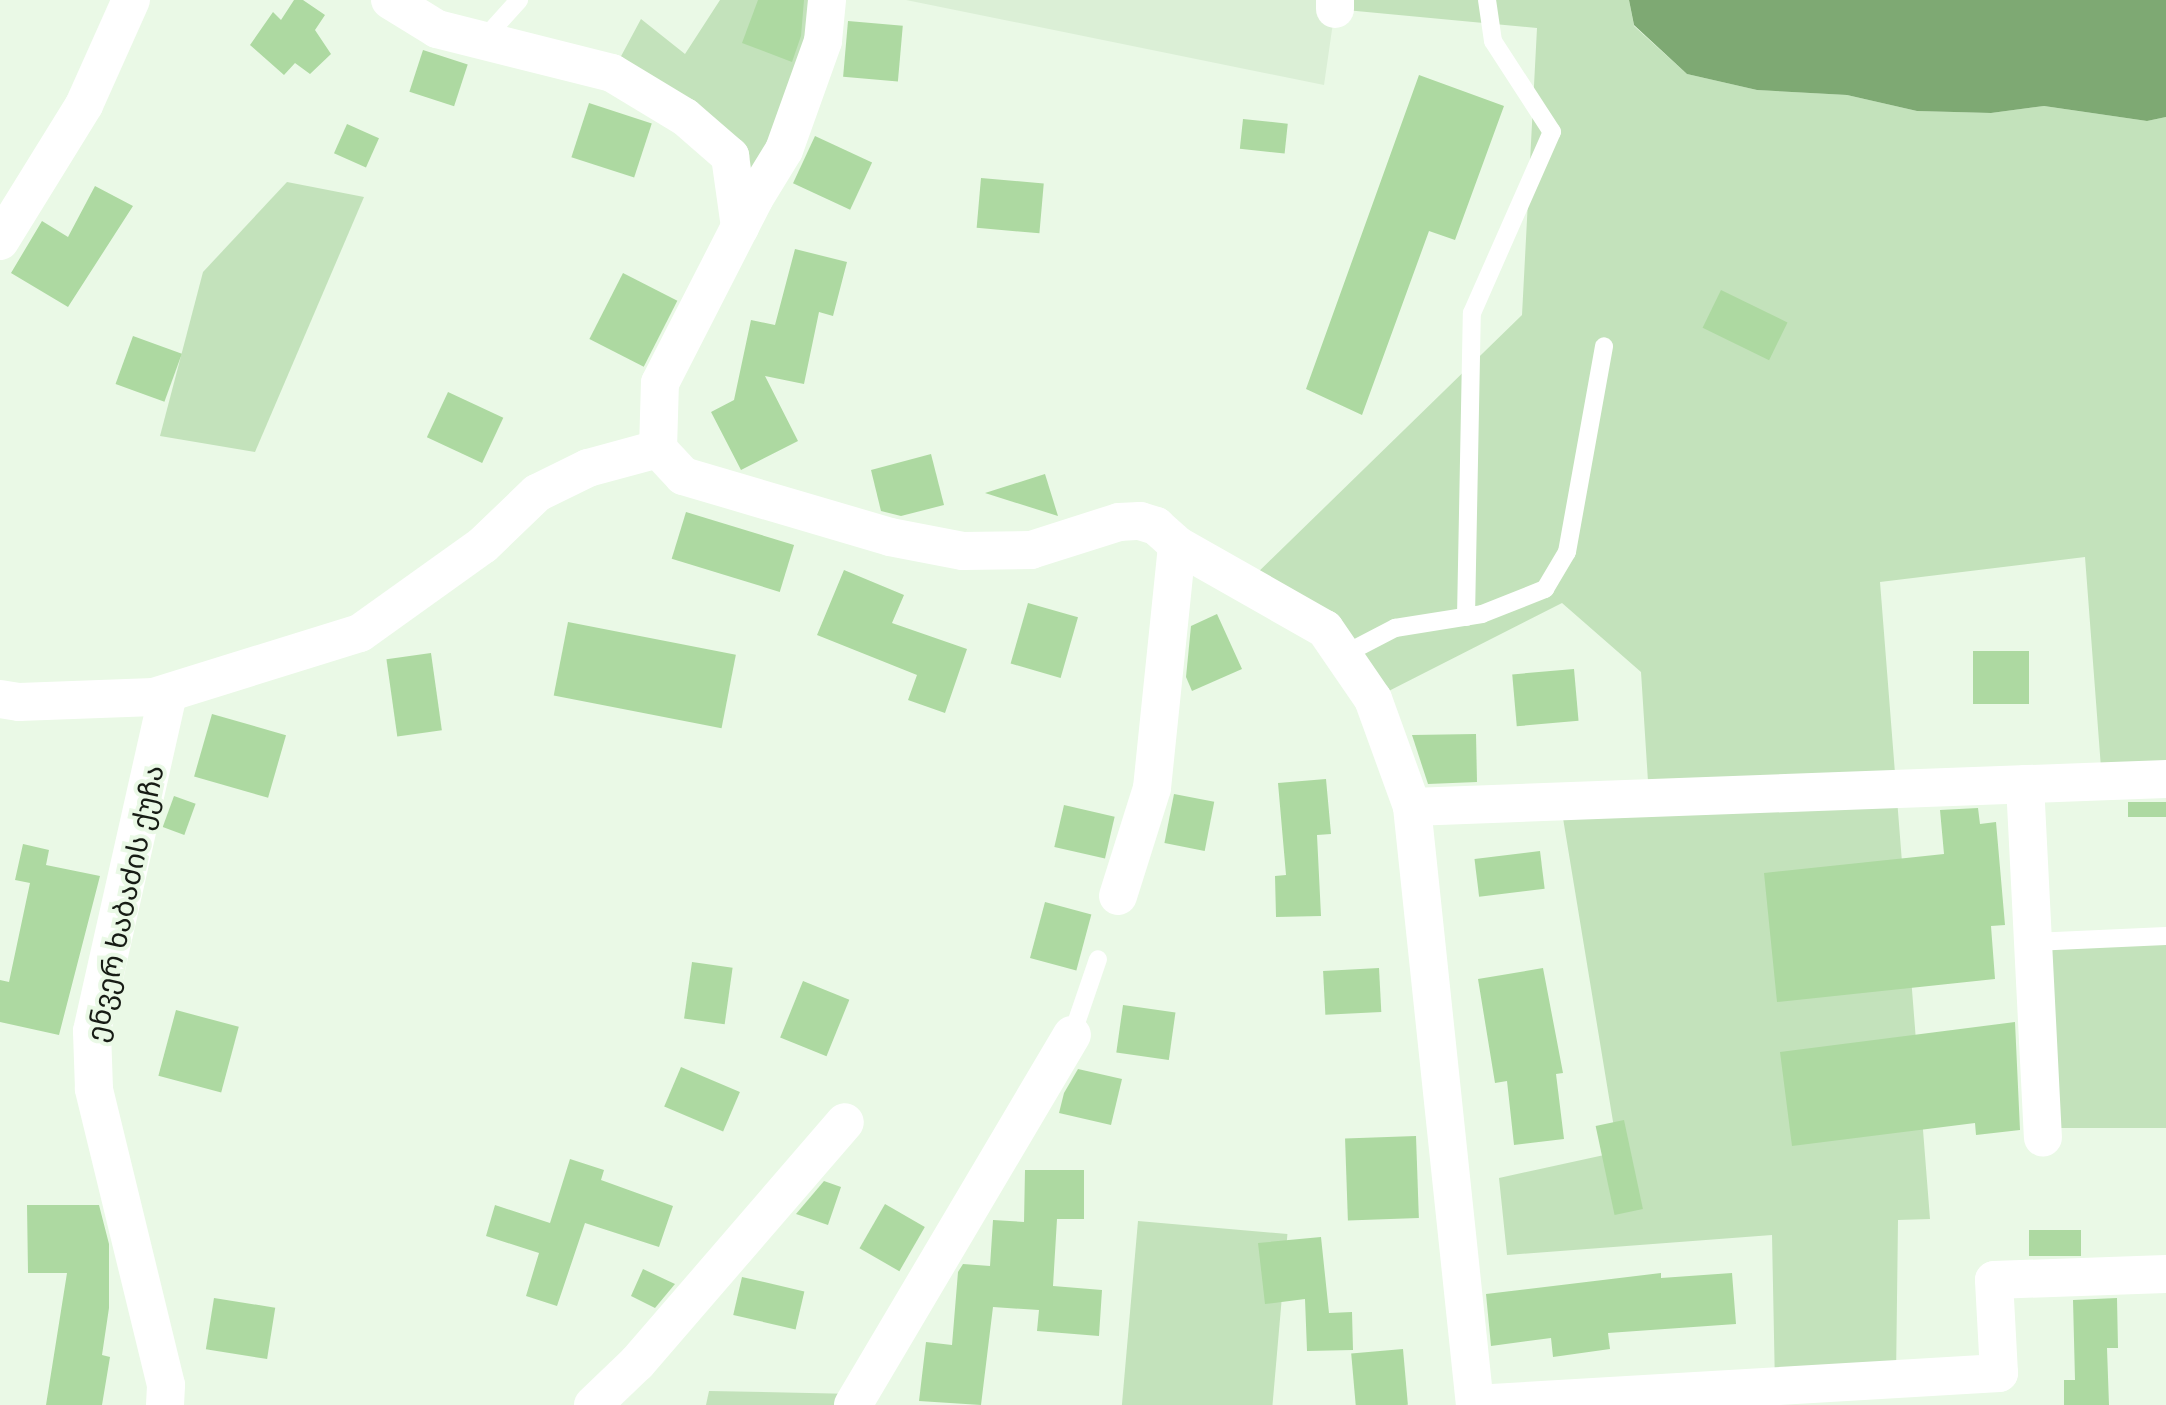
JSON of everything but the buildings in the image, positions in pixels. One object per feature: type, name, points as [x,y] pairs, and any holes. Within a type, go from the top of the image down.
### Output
[{"type":"street","points":[[0,240],[84,104],[131,0]]},
{"type":"street","points":[[390,0],[437,29],[612,73],[685,117],[730,156],[740,227]]},
{"type":"street","points":[[826,0],[823,41],[784,150],[660,384],[658,449],[682,476],[890,536],[963,551],[1031,550],[1119,522],[1140,521],[1156,526],[1178,545],[1325,630],[1372,699],[1412,807],[1475,1405],[2000,1389],[1994,1280],[2166,1274]]},
{"type":"street","points":[[0,698],[19,702],[168,693],[360,633],[483,545],[536,494],[588,468],[658,449]]},
{"type":"street","points":[[1118,896],[1152,788],[1178,545]]},
{"type":"street","name":"ენვერ ხაბაძის ქუჩა","points":[[166,1405],[166,1385],[94,1089],[92,1031],[168,693]]},
{"type":"street","points":[[1412,807],[2166,779]]},
{"type":"street","points":[[2025,784],[2043,1138]]},
{"type":"street","points":[[853,1405],[1072,1034]]},
{"type":"street","points":[[592,1405],[637,1363],[846,1122]]},
{"type":"lane","points":[[482,41],[518,0]]},
{"type":"lane","points":[[1466,616],[1472,313],[1552,132],[1493,41],[1488,0]]},
{"type":"lane","points":[[1343,655],[1395,628],[1466,616],[1544,589],[1567,552],[1604,346]]},
{"type":"lane","points":[[2032,942],[2166,936]]},
{"type":"lane","points":[[1072,1034],[1098,960]]},
{"type":"shaded area","points":[[720,0],[827,0],[754,199],[730,156],[612,73],[641,19],[685,54]]},
{"type":"shaded area","points":[[906,0],[1335,0],[1335,9],[1324,85]]},
{"type":"shaded area","points":[[1335,0],[1629,0],[1634,26],[1687,74],[1757,90],[1847,95],[1917,111],[1991,113],[2044,106],[2147,121],[2166,117],[2166,779],[2102,781],[2085,557],[1880,582],[1930,1219],[1898,1220],[1896,1379],[1775,1387],[1772,1235],[1507,1255],[1499,1178],[1618,1152],[1560,800],[1649,797],[1641,672],[1562,603],[1373,699],[1248,582],[1522,315],[1537,28],[1335,9]]},
{"type":"shaded area","points":[[1629,0],[2166,0],[2166,117],[2147,121],[2044,106],[1991,113],[1917,111],[1847,95],[1757,90],[1687,74],[1634,25]]},
{"type":"shaded area","points":[[287,182],[364,197],[255,452],[160,436],[203,272]]},
{"type":"shaded area","points":[[2033,936],[2166,936],[2166,1128],[2033,1128]]},
{"type":"shaded area","points":[[1138,1221],[1287,1234],[1272,1405],[1122,1405]]},
{"type":"shaded area","points":[[709,1391],[856,1394],[853,1405],[706,1405]]}]
